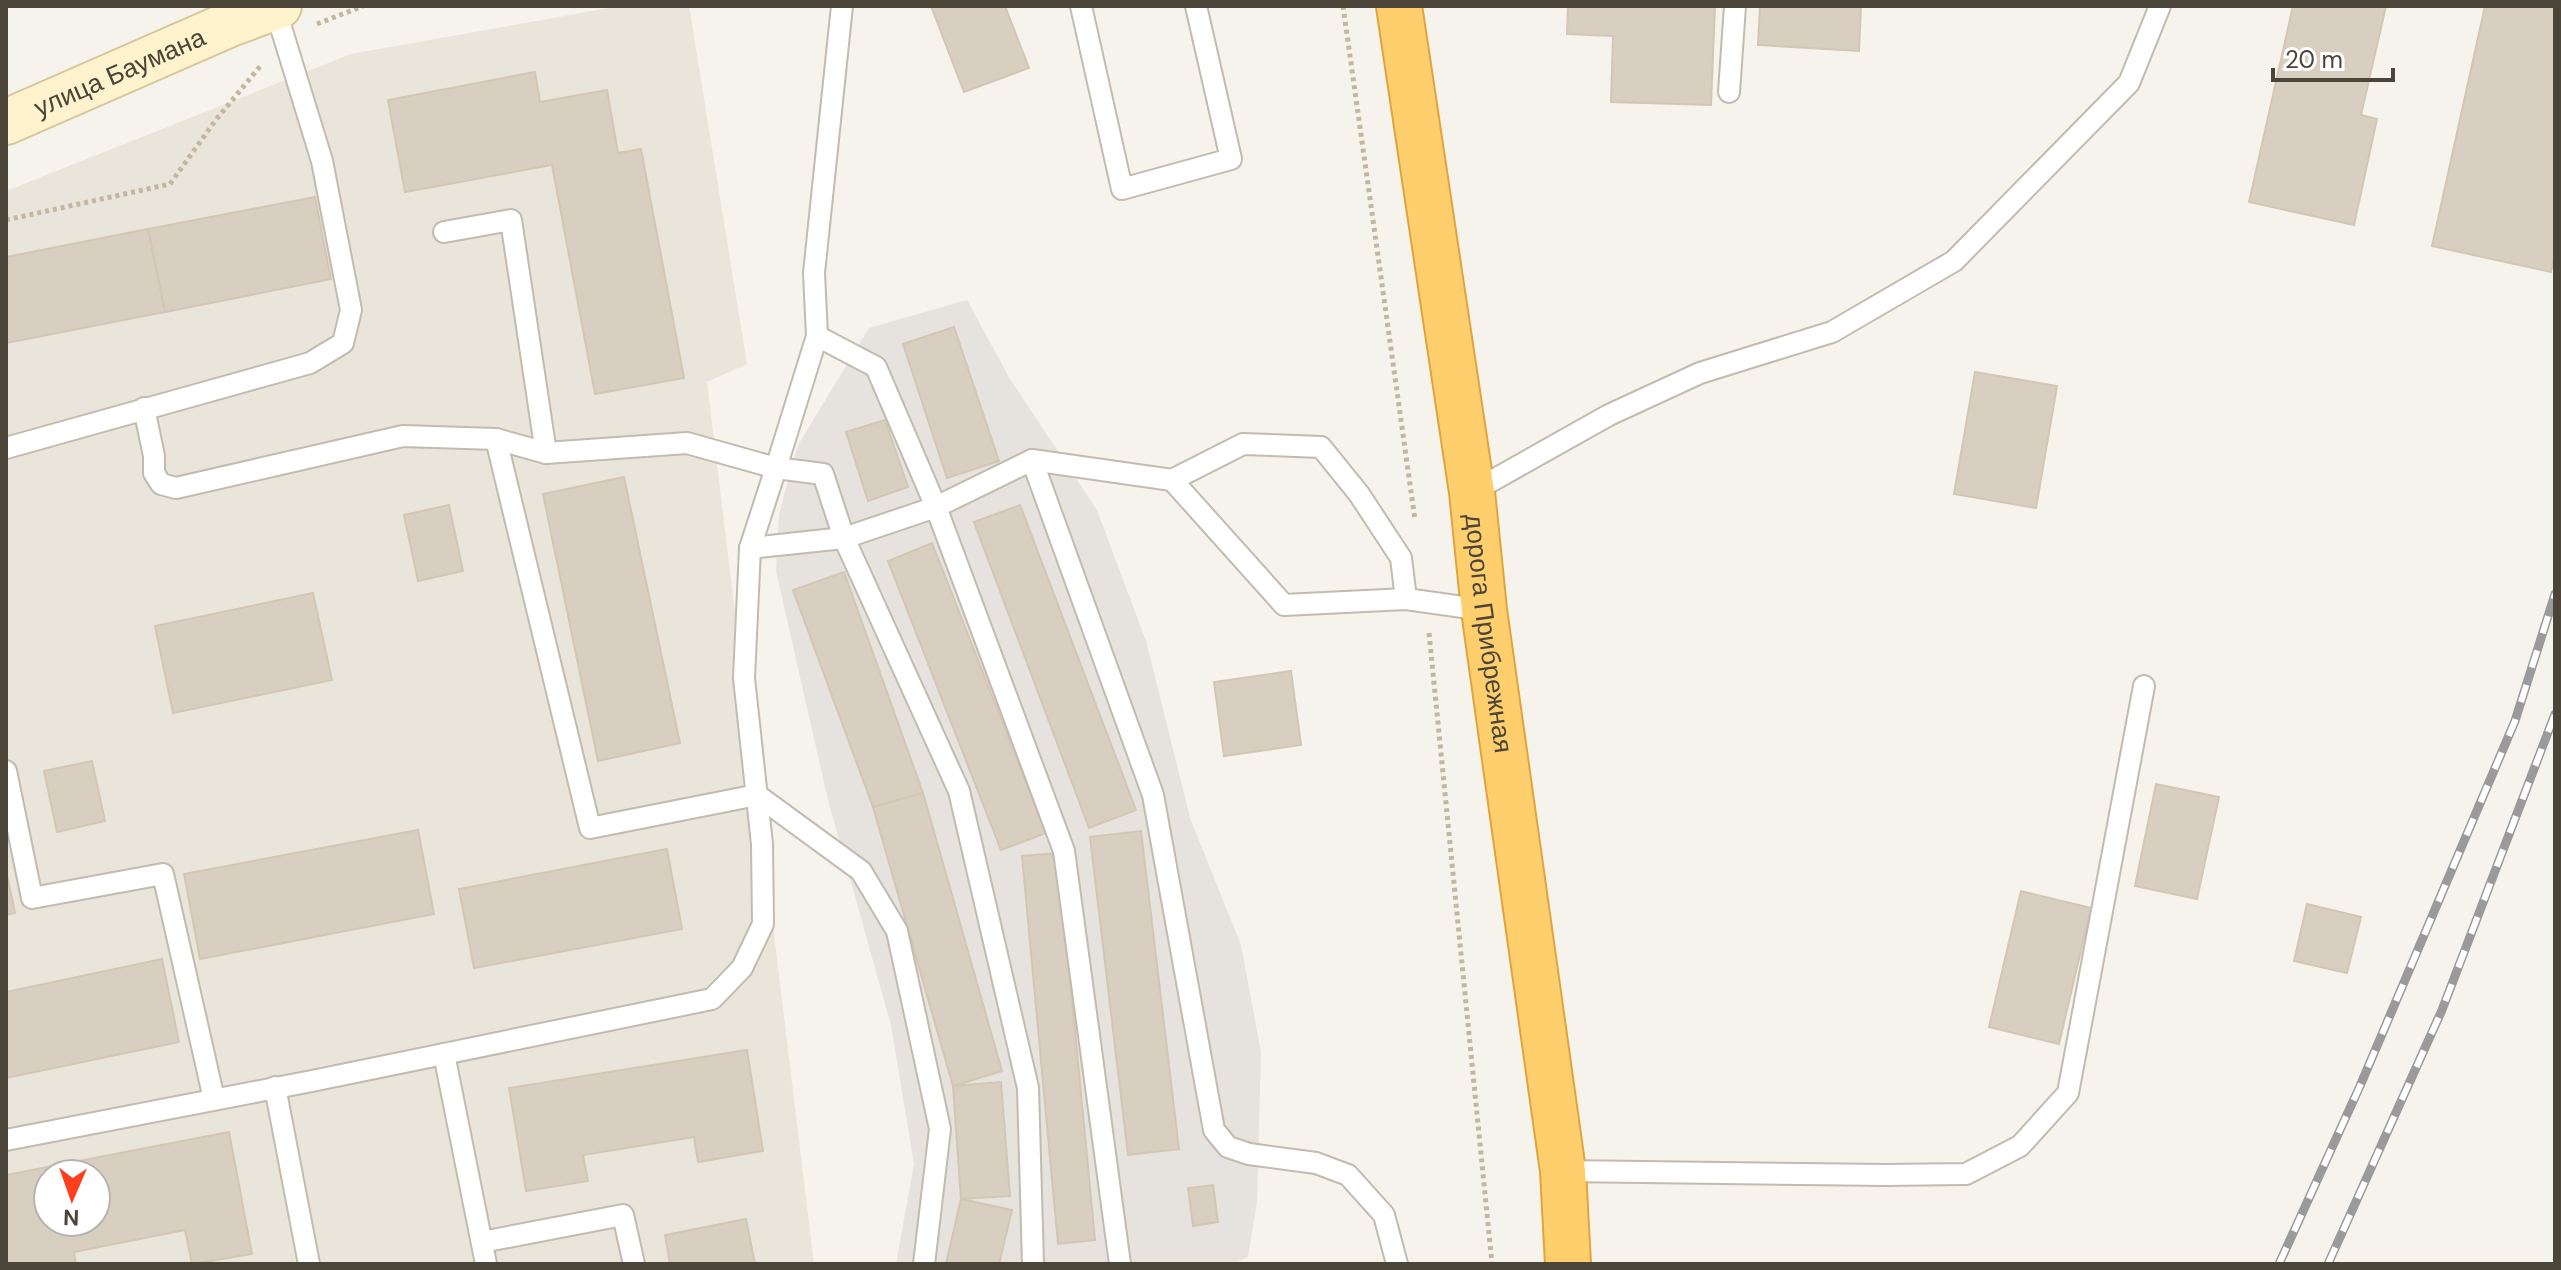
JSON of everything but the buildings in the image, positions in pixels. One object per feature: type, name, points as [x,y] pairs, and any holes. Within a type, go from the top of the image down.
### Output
[{"type":"highway","name":"дорога Прибрежная","points":[[1399,6],[1472,492],[1484,610],[1563,1171],[1568,1264]]},
{"type":"street","name":"улица Баумана","points":[[6,122],[230,24],[279,17]]},
{"type":"lane","points":[[6,1140],[712,999],[742,968],[763,924],[762,844],[744,678],[750,548],[817,336],[814,273],[842,6]]},
{"type":"lane","points":[[1081,6],[1122,189],[1231,159],[1196,6]]},
{"type":"lane","points":[[1729,92],[1735,6]]},
{"type":"lane","points":[[1472,492],[1609,415],[1700,373],[1832,332],[1954,261],[2129,83],[2160,6]]},
{"type":"lane","points":[[6,448],[310,363],[343,343],[351,310],[322,161],[279,17]]},
{"type":"lane","points":[[444,232],[511,220],[546,453]]},
{"type":"lane","points":[[817,336],[876,367],[936,507],[1064,851],[1120,1264]]},
{"type":"lane","points":[[144,408],[154,456],[154,473],[161,484],[176,488],[403,436],[496,439],[546,453],[687,443],[776,468],[823,474],[844,538],[959,791],[1028,1088],[1033,1264]]},
{"type":"lane","points":[[496,439],[590,828],[757,795],[861,871],[897,931],[940,1129],[924,1264]]},
{"type":"lane","points":[[750,548],[844,538],[936,507],[1032,460],[1172,480],[1243,444],[1321,447],[1359,494],[1401,558],[1406,599]]},
{"type":"lane","points":[[1032,460],[1153,795],[1214,1130],[1228,1147],[1249,1154],[1316,1163],[1348,1175],[1384,1215],[1397,1264]]},
{"type":"lane","points":[[1172,480],[1284,605],[1406,599],[1484,610]]},
{"type":"lane","points":[[1563,1171],[1966,1174],[2020,1146],[2068,1093],[2144,686]]},
{"type":"lane","points":[[6,771],[32,898],[163,874],[214,1099]]},
{"type":"lane","points":[[444,1054],[486,1264]]},
{"type":"lane","points":[[275,1087],[309,1264]]},
{"type":"lane","points":[[482,1242],[623,1215],[634,1264]]},
{"type":"path","points":[[6,220],[170,184],[215,121],[279,17],[363,6]]},
{"type":"path","points":[[1487,1200],[1492,1264]]},
{"type":"shaded area","points":[[620,6],[689,6],[747,364],[707,382],[814,1264],[6,1264],[6,191],[351,54]]},
{"type":"shaded area","points":[[967,300],[1010,379],[1097,510],[1146,641],[1190,818],[1241,945],[1261,1052],[1257,1202],[1248,1257],[1232,1264],[896,1264],[914,1164],[891,1025],[828,800],[776,571],[779,514],[798,445],[869,328]]},
{"type":"railway","points":[[2279,1264],[2360,1086],[2515,721],[2555,594]]},
{"type":"railway","points":[[2328,1264],[2442,1010],[2555,714]]}]
